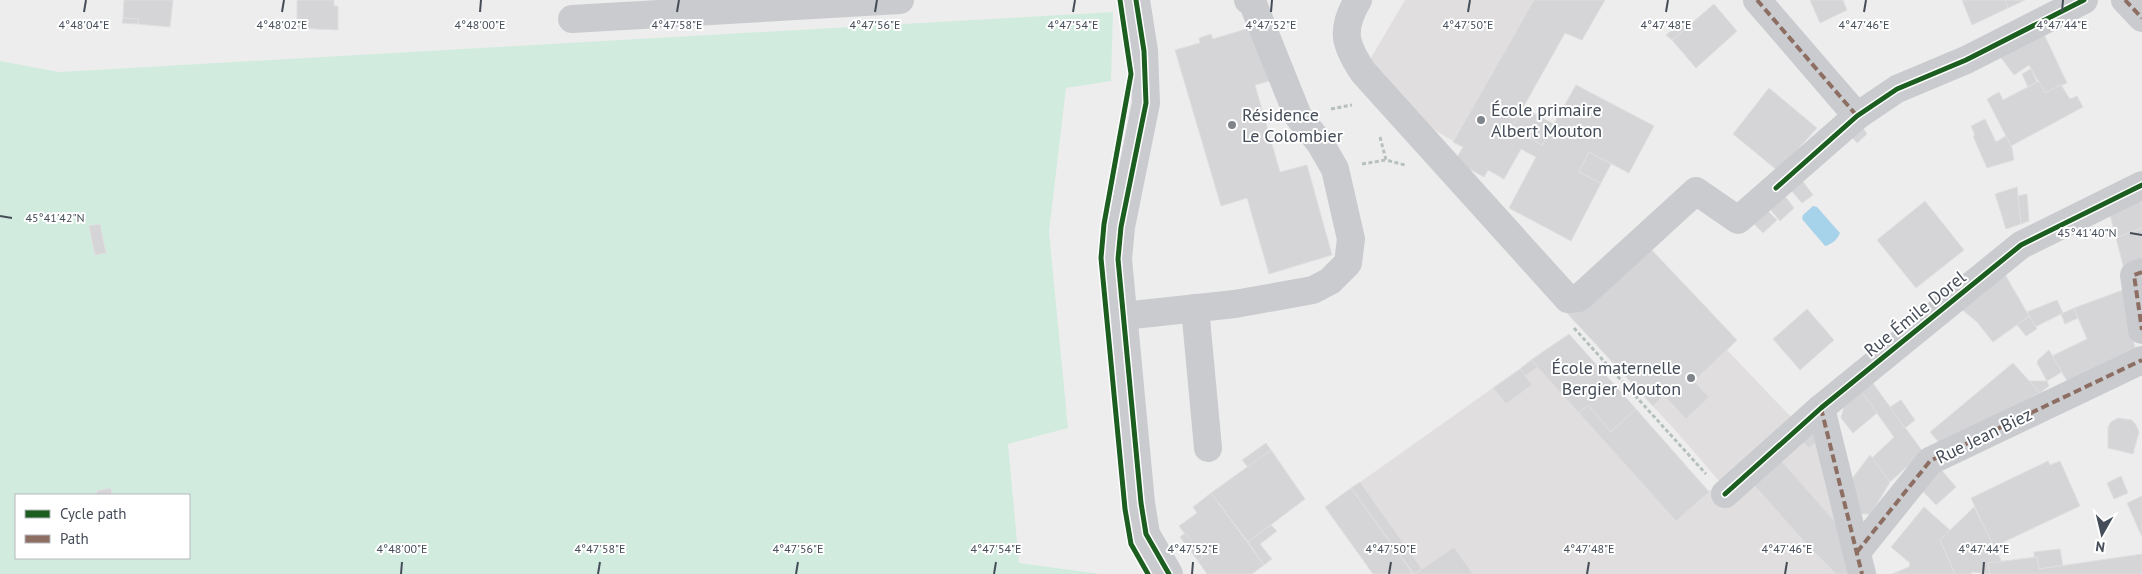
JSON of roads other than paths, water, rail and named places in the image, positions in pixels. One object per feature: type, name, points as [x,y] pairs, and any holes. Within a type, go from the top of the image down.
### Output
[{"type":"street","points":[[572,19],[900,0]]},
{"type":"street","points":[[1136,0],[1144,51],[1146,103],[1119,240],[1118,259],[1135,455],[1146,534],[1169,574]]},
{"type":"street","points":[[1123,316],[1235,304],[1313,290],[1330,281],[1348,263],[1352,239],[1335,169],[1320,143],[1298,116],[1253,4],[1248,0]]},
{"type":"street","points":[[1358,0],[1346,29],[1350,52],[1363,72],[1568,298],[1579,298],[1696,191],[1738,220],[1857,116],[1897,89],[1966,60],[2084,0]]},
{"type":"street","points":[[1757,0],[1857,116]]},
{"type":"street","points":[[2125,0],[2142,18]]},
{"type":"street","name":"Rue Émile Dorel","points":[[1725,494],[1821,408],[2021,245],[2142,185]]},
{"type":"street","points":[[2142,272],[2134,275],[2142,330]]},
{"type":"street","points":[[1195,308],[1208,448]]},
{"type":"street","name":"Rue Jean Biez","points":[[1859,563],[1930,461],[2142,360]]},
{"type":"street","points":[[1821,408],[1859,563]]},
{"type":"water","points":[[1813,206],[1817,207],[1840,233],[1836,240],[1828,245],[1825,246],[1802,219],[1803,215]]},
{"type":"place","name":"École primaire Albert Mouton","points":[[1481,120]]},
{"type":"place","name":"Résidence Le Colombier","points":[[1232,125]]},
{"type":"place","name":"École maternelle Bergier Mouton","points":[[1691,378]]}]
